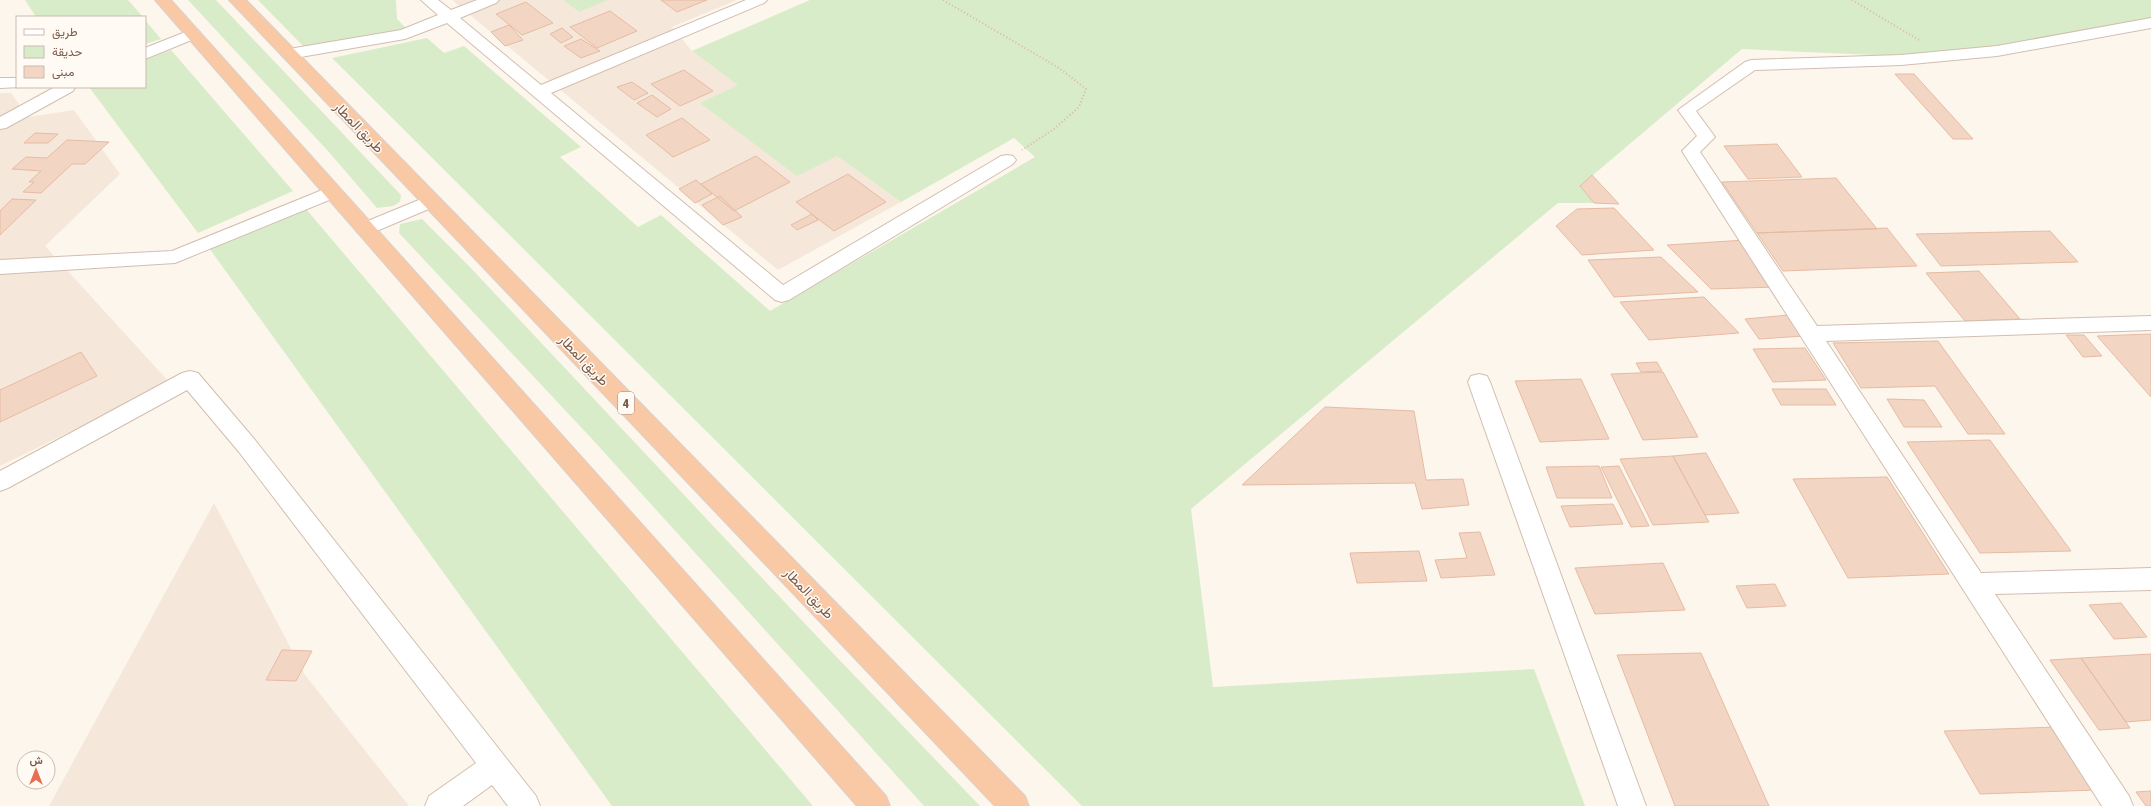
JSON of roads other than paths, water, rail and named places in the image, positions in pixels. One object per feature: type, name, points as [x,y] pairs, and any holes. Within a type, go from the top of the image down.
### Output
[{"type":"highway","points":[[163,0],[876,806]]},
{"type":"highway","name":"طريق المطار","points":[[236,0],[1015,806]]},
{"type":"street","points":[[429,0],[782,294],[1007,160]]},
{"type":"street","points":[[288,54],[405,34],[491,0]]},
{"type":"street","points":[[538,92],[759,0]]},
{"type":"street","points":[[2119,806],[1691,151],[1706,138],[1687,110],[1751,65],[1901,60],[1997,51],[2151,23]]},
{"type":"street","points":[[146,54],[193,34]]},
{"type":"street","points":[[0,83],[16,83]]},
{"type":"street","points":[[0,124],[64,88]]},
{"type":"street","points":[[0,267],[175,257],[332,192]]},
{"type":"street","points":[[365,229],[431,201]]},
{"type":"street","points":[[1810,334],[2151,323]]},
{"type":"street","points":[[0,482],[190,379],[247,446],[526,806]]},
{"type":"street","points":[[1479,382],[1632,806]]},
{"type":"street","points":[[1974,584],[2151,579]]},
{"type":"street","points":[[439,806],[495,766]]}]
